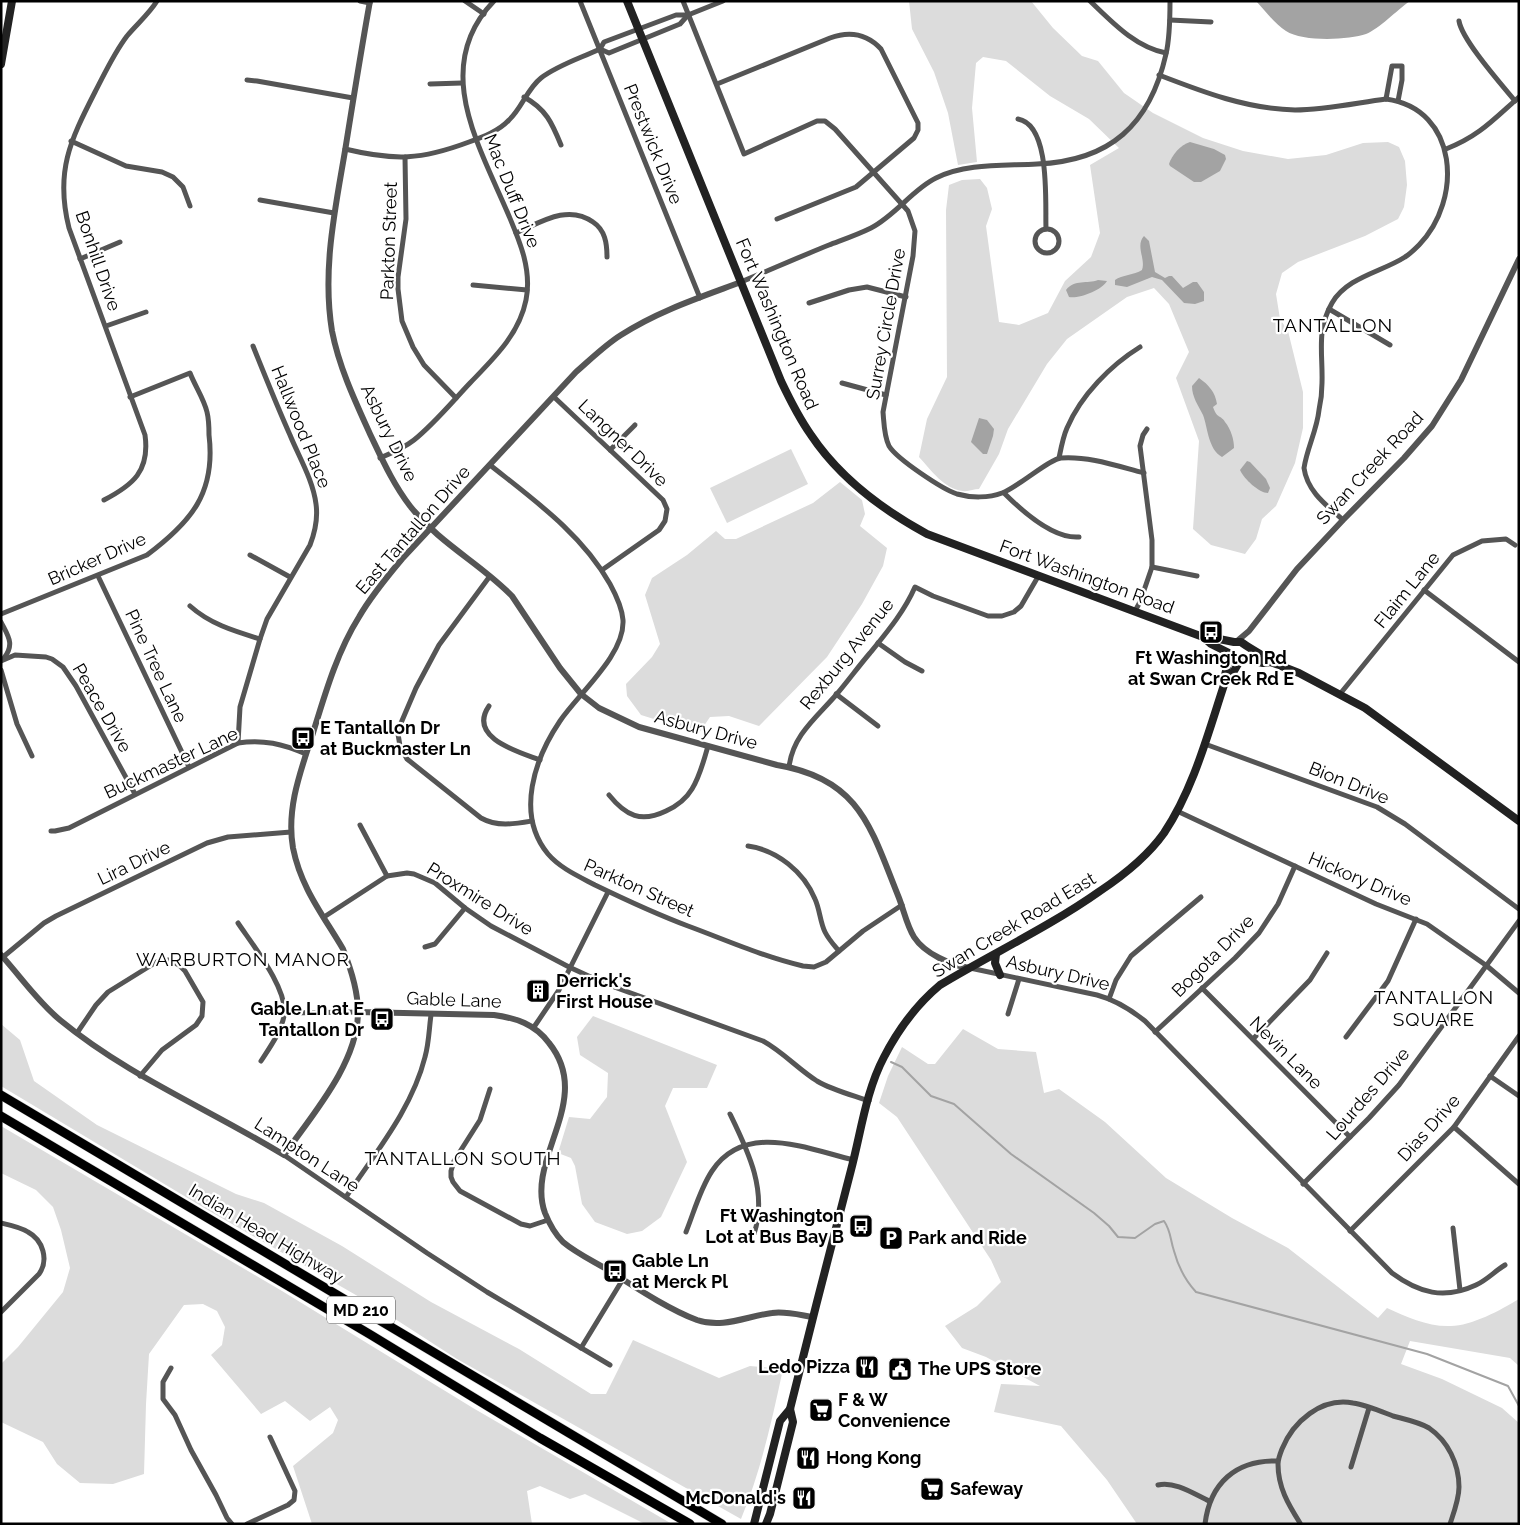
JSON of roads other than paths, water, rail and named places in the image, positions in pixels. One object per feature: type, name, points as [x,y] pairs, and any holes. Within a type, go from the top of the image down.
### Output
[{"type":"highway","name":"Indian Head Highway","points":[[1,1095],[722,1524]]},
{"type":"highway","name":"Indian Head Highway","points":[[1,1116],[371,1335],[540,1438],[690,1524]]},
{"type":"main road","points":[[1,64],[12,1]]},
{"type":"main road","name":"Fort Washington Road","points":[[627,1],[794,407],[814,440],[841,471],[885,508],[927,534],[1203,637],[1235,642]]},
{"type":"main road","name":"Fort Washington Road","points":[[1203,637],[1229,654]]},
{"type":"main road","points":[[1271,662],[1236,660],[1229,654],[1230,646],[1235,642],[1241,642],[1271,662],[1299,673],[1365,708],[1519,821]]},
{"type":"main road","points":[[1242,659],[1247,652],[1246,646]]},
{"type":"main road","name":"Swan Creek Road East","points":[[766,1524],[793,1422],[790,1410],[813,1317],[874,1080],[884,1058],[907,1020],[934,990],[1071,910],[1125,873],[1159,840],[1188,789],[1205,744],[1225,682],[1229,654]]},
{"type":"main road","name":"Swan Creek Road East","points":[[1225,682],[1242,659]]},
{"type":"main road","points":[[996,954],[995,964],[1000,975]]},
{"type":"main road","name":"Swan Creek Road East","points":[[754,1524],[780,1421],[790,1410]]},
{"type":"street","name":"Bonhill Drive","points":[[104,500],[130,484],[137,477],[144,462],[145,435],[65,214],[63,190],[65,165],[71,141],[116,53],[158,1]]},
{"type":"street","points":[[360,1],[370,2]]},
{"type":"street","points":[[465,1],[484,14]]},
{"type":"street","name":"Mac Duff Drive","points":[[380,458],[414,440],[498,354],[509,340],[526,302],[527,290],[524,259],[516,233],[476,140],[462,83],[462,72],[467,47],[484,14],[494,1]]},
{"type":"street","name":"Prestwick Drive","points":[[580,1],[700,298]]},
{"type":"street","name":"Surrey Circle Drive","points":[[683,1],[744,154],[817,121],[823,121],[832,126],[908,211],[916,231],[906,297],[884,412],[886,437],[891,448],[906,462],[946,489],[957,494],[972,497],[1004,493],[1059,458]]},
{"type":"street","points":[[1090,1],[1139,43],[1152,50],[1166,53]]},
{"type":"street","points":[[741,282],[870,228],[884,220],[918,190],[935,178],[971,168],[1044,164],[1080,158],[1114,142],[1133,124],[1156,87],[1166,53],[1170,1]]},
{"type":"street","name":"Asbury Drive","points":[[370,2],[334,213],[328,262],[328,294],[332,330],[345,374],[380,458],[400,492],[431,529],[448,545],[507,591],[521,607],[560,668],[581,694],[599,708],[634,724],[708,746],[800,769],[824,779],[855,804],[874,837],[915,938],[934,954],[958,966],[1109,998],[1130,1010],[1155,1032],[1392,1273],[1404,1282],[1428,1292],[1440,1294],[1478,1284],[1493,1272],[1506,1265]]},
{"type":"street","points":[[600,49],[608,53],[643,40],[680,24],[688,15],[720,2]]},
{"type":"street","points":[[345,149],[379,156],[405,158],[437,153],[476,140],[507,122],[543,76],[600,49],[604,42],[679,14],[688,15]]},
{"type":"street","points":[[1170,20],[1211,22]]},
{"type":"street","points":[[1446,150],[1470,139],[1485,129],[1517,99],[1486,65],[1462,30],[1459,21]]},
{"type":"street","points":[[717,84],[839,35],[855,34],[880,47],[918,126],[914,138],[856,187],[777,220]]},
{"type":"street","points":[[1386,99],[1390,71],[1392,66],[1396,65],[1402,66],[1402,80],[1398,101]]},
{"type":"street","points":[[1159,75],[1226,99],[1262,107],[1308,109],[1386,99],[1398,101],[1428,119],[1439,132],[1446,150],[1447,176],[1444,201],[1428,234],[1405,257],[1346,288],[1333,301],[1321,332],[1322,383],[1319,413],[1304,468],[1305,476],[1315,494],[1343,520]]},
{"type":"street","points":[[247,80],[353,98]]},
{"type":"street","points":[[430,84],[462,83]]},
{"type":"street","points":[[524,98],[538,106],[550,119],[561,145]]},
{"type":"street","points":[[1018,119],[1026,122],[1035,131],[1041,147],[1044,164],[1046,229]]},
{"type":"street","points":[[71,141],[126,166],[167,174],[182,187],[190,206]]},
{"type":"street","name":"Parkton Street","points":[[405,158],[406,219],[398,277],[402,321],[413,347],[424,365],[456,398]]},
{"type":"street","points":[[260,200],[334,213]]},
{"type":"street","points":[[516,233],[556,216],[573,213],[579,214],[591,220],[601,229],[607,244],[607,257]]},
{"type":"street","points":[[1046,229],[1056,234],[1059,242],[1053,252],[1045,254],[1038,250],[1035,240],[1038,234],[1046,229]]},
{"type":"street","points":[[80,259],[120,242]]},
{"type":"street","name":"Swan Creek Road","points":[[1235,642],[1249,631],[1297,569],[1413,448],[1440,416],[1465,372],[1519,258]]},
{"type":"street","name":"East Tantallon Drive","points":[[284,1155],[345,1064],[355,1034],[358,1012],[354,981],[343,949],[313,901],[300,875],[291,832],[294,798],[306,754],[329,684],[358,618],[385,580],[582,367],[620,335],[652,317],[741,282]]},
{"type":"street","points":[[473,285],[527,290]]},
{"type":"street","points":[[810,303],[849,290],[867,287],[906,297]]},
{"type":"street","points":[[1329,309],[1390,344]]},
{"type":"street","points":[[106,326],[146,312]]},
{"type":"street","name":"Hallwood Place","points":[[238,744],[240,707],[260,638],[267,619],[290,577],[303,558],[313,536],[317,515],[309,479],[276,405],[253,346]]},
{"type":"street","points":[[1140,347],[1116,365],[1082,403],[1067,427],[1059,458],[1095,461],[1144,473]]},
{"type":"street","name":"Bricker Drive","points":[[1,614],[147,555],[180,528],[193,512],[204,493],[212,455],[207,412],[190,373],[130,396]]},
{"type":"street","points":[[842,383],[886,395]]},
{"type":"street","name":"Langner Drive","points":[[554,397],[662,500],[667,509],[665,521],[659,530],[602,570]]},
{"type":"street","points":[[610,450],[635,425]]},
{"type":"street","points":[[1135,611],[1152,567],[1152,540],[1140,446],[1143,434],[1147,429]]},
{"type":"street","name":"Parkton Street","points":[[490,465],[545,508],[582,546],[602,570],[620,605],[623,622],[616,648],[567,711],[554,731],[540,760],[531,794],[532,821],[542,845],[553,859],[566,869],[623,900],[792,964],[814,967],[826,962],[863,931],[902,906]]},
{"type":"street","points":[[1004,493],[1048,529],[1063,536],[1079,537]]},
{"type":"street","name":"Flaim Lane","points":[[1340,694],[1453,554],[1482,541],[1506,539],[1514,545]]},
{"type":"street","points":[[250,555],[290,577]]},
{"type":"street","points":[[1152,567],[1197,576]]},
{"type":"street","name":"Rexburg Avenue","points":[[788,766],[796,740],[899,616],[915,587],[933,596],[988,616],[1002,616],[1014,612],[1021,606],[1039,575]]},
{"type":"street","name":"Pine Tree Lane","points":[[98,576],[189,768]]},
{"type":"street","points":[[490,576],[444,637],[428,666],[399,728],[399,741],[401,750],[411,762],[481,818],[499,825],[532,821]]},
{"type":"street","points":[[1424,590],[1519,662]]},
{"type":"street","points":[[190,606],[200,615],[219,625],[260,638]]},
{"type":"street","points":[[1,622],[11,644],[10,650],[1,661]]},
{"type":"street","name":"Swan Creek Road","points":[[1246,646],[1249,631]]},
{"type":"street","points":[[878,643],[905,662],[922,671]]},
{"type":"street","name":"Peace Drive","points":[[1,661],[15,655],[46,657],[63,667],[76,686],[134,794]]},
{"type":"street","points":[[1,670],[17,724],[32,756]]},
{"type":"street","points":[[836,694],[878,726]]},
{"type":"street","points":[[489,706],[484,722],[486,730],[493,739],[504,746],[540,760]]},
{"type":"street","name":"Buckmaster Lane","points":[[51,830],[69,828],[134,794],[238,744],[251,741],[269,742],[306,754]]},
{"type":"street","name":"Bion Drive","points":[[1205,744],[1377,807],[1405,824],[1519,909]]},
{"type":"street","points":[[609,795],[624,810],[639,817],[656,816],[682,802],[692,790],[708,746]]},
{"type":"street","name":"Hickory Drive","points":[[1177,811],[1376,904],[1416,918],[1486,966],[1519,993]]},
{"type":"street","points":[[360,824],[387,876]]},
{"type":"street","name":"Lira Drive","points":[[2,956],[52,918],[207,843],[228,838],[291,832]]},
{"type":"street","points":[[748,846],[776,856],[802,877],[815,899],[825,931],[839,951]]},
{"type":"street","name":"Bogota Drive","points":[[1155,1032],[1240,953],[1264,927],[1278,904],[1295,866]]},
{"type":"street","name":"Proxmire Drive","points":[[324,917],[387,876],[407,873],[422,876],[435,883],[465,908],[491,926],[569,967],[606,984],[763,1041],[778,1050],[818,1081],[869,1101]]},
{"type":"street","points":[[534,1027],[559,990],[608,892]]},
{"type":"street","points":[[1109,998],[1116,980],[1132,956],[1201,896]]},
{"type":"street","points":[[425,948],[435,944],[465,908]]},
{"type":"street","points":[[1346,1037],[1388,981],[1416,918]]},
{"type":"street","name":"Lourdes Drive","points":[[1303,1184],[1399,1085],[1519,921]]},
{"type":"street","points":[[238,923],[275,978],[285,1013],[279,1030],[261,1060]]},
{"type":"street","points":[[1253,1039],[1310,980],[1327,953]]},
{"type":"street","name":"Lampton Lane","points":[[2,956],[42,1003],[77,1033],[140,1076],[234,1125],[284,1155],[480,1287],[610,1365]]},
{"type":"street","points":[[77,1033],[96,1005],[108,992],[158,961],[169,960],[178,965],[184,971],[203,1002],[202,1016],[196,1025],[162,1050],[140,1076]]},
{"type":"street","points":[[1008,1014],[1019,979]]},
{"type":"street","name":"Nevin Lane","points":[[1202,988],[1350,1137]]},
{"type":"street","name":"Gable Lane","points":[[285,1013],[358,1012],[508,1017],[534,1027],[545,1037],[559,1057],[565,1075],[566,1084],[563,1106],[542,1184],[543,1208],[559,1237],[570,1247],[623,1279],[683,1313],[706,1322],[730,1322],[773,1313],[813,1317]]},
{"type":"street","points":[[346,1197],[394,1126],[416,1084],[426,1055],[431,1015]]},
{"type":"street","name":"Dias Drive","points":[[1350,1230],[1454,1127],[1519,1036]]},
{"type":"street","points":[[1490,1076],[1519,1096]]},
{"type":"street","points":[[490,1088],[480,1120],[454,1161],[451,1171],[453,1182],[460,1191],[521,1224],[530,1226],[548,1220]]},
{"type":"street","points":[[730,1114],[745,1144],[756,1178],[759,1193],[758,1223],[754,1234]]},
{"type":"street","points":[[1454,1127],[1519,1184]]},
{"type":"street","points":[[686,1232],[711,1172],[725,1157],[745,1144],[772,1142],[854,1160]]},
{"type":"street","points":[[1,1223],[30,1234],[42,1248],[44,1258],[39,1274],[1,1312]]},
{"type":"street","points":[[1453,1228],[1460,1290]]},
{"type":"street","points":[[581,1348],[623,1279]]},
{"type":"street","points":[[171,1368],[163,1382],[163,1399],[232,1524]]},
{"type":"street","points":[[1300,1523],[1284,1496],[1279,1483],[1278,1461],[1286,1438],[1299,1421],[1316,1409],[1335,1403],[1352,1402],[1428,1427],[1448,1446],[1458,1470],[1459,1487],[1450,1524]]},
{"type":"street","points":[[1351,1467],[1369,1408]]},
{"type":"street","points":[[247,1524],[288,1505],[294,1500],[295,1491],[270,1437]]},
{"type":"street","points":[[1205,1524],[1210,1501],[1220,1484],[1230,1474],[1245,1466],[1265,1461],[1278,1461]]},
{"type":"street","points":[[1158,1485],[1166,1483],[1176,1486],[1210,1501]]},
{"type":"street","points":[[221,1524],[227,1518]]},
{"type":"waterway","points":[[891,1062],[902,1067],[931,1096],[954,1104],[1011,1154],[1094,1213],[1118,1237],[1135,1238],[1155,1224],[1164,1221],[1180,1267],[1188,1283],[1196,1292],[1427,1354],[1508,1386],[1519,1406]]},
{"type":"place","name":"Ft Washington Rd at Swan Creek Rd E","points":[[1211,632]]},
{"type":"place","name":"E Tantallon Dr at Buckmaster Ln","points":[[303,738]]},
{"type":"place","name":"Derrick's First House","points":[[538,991]]},
{"type":"place","name":"Gable Ln at E Tantallon Dr","points":[[382,1019]]},
{"type":"place","name":"Ft Washington Lot at Bus Bay B","points":[[861,1226]]},
{"type":"place","name":"Park and Ride","points":[[891,1238]]},
{"type":"place","name":"Gable Ln at Merck Pl","points":[[615,1271]]},
{"type":"place","name":"Ledo Pizza","points":[[867,1367]]},
{"type":"place","name":"The UPS Store","points":[[900,1369]]},
{"type":"place","name":"F & W Convenience","points":[[821,1410]]},
{"type":"place","name":"Hong Kong","points":[[808,1458]]},
{"type":"place","name":"Safeway","points":[[932,1489]]},
{"type":"place","name":"McDonald's","points":[[804,1498]]},
{"type":"district","name":"TANTALLON","points":[[1333,325]]},
{"type":"district","name":"WARBURTON MANOR","points":[[243,959]]},
{"type":"district","name":"TANTALLON SQUARE","points":[[1434,1008]]},
{"type":"district","name":"TANTALLON SOUTH","points":[[463,1158]]}]
